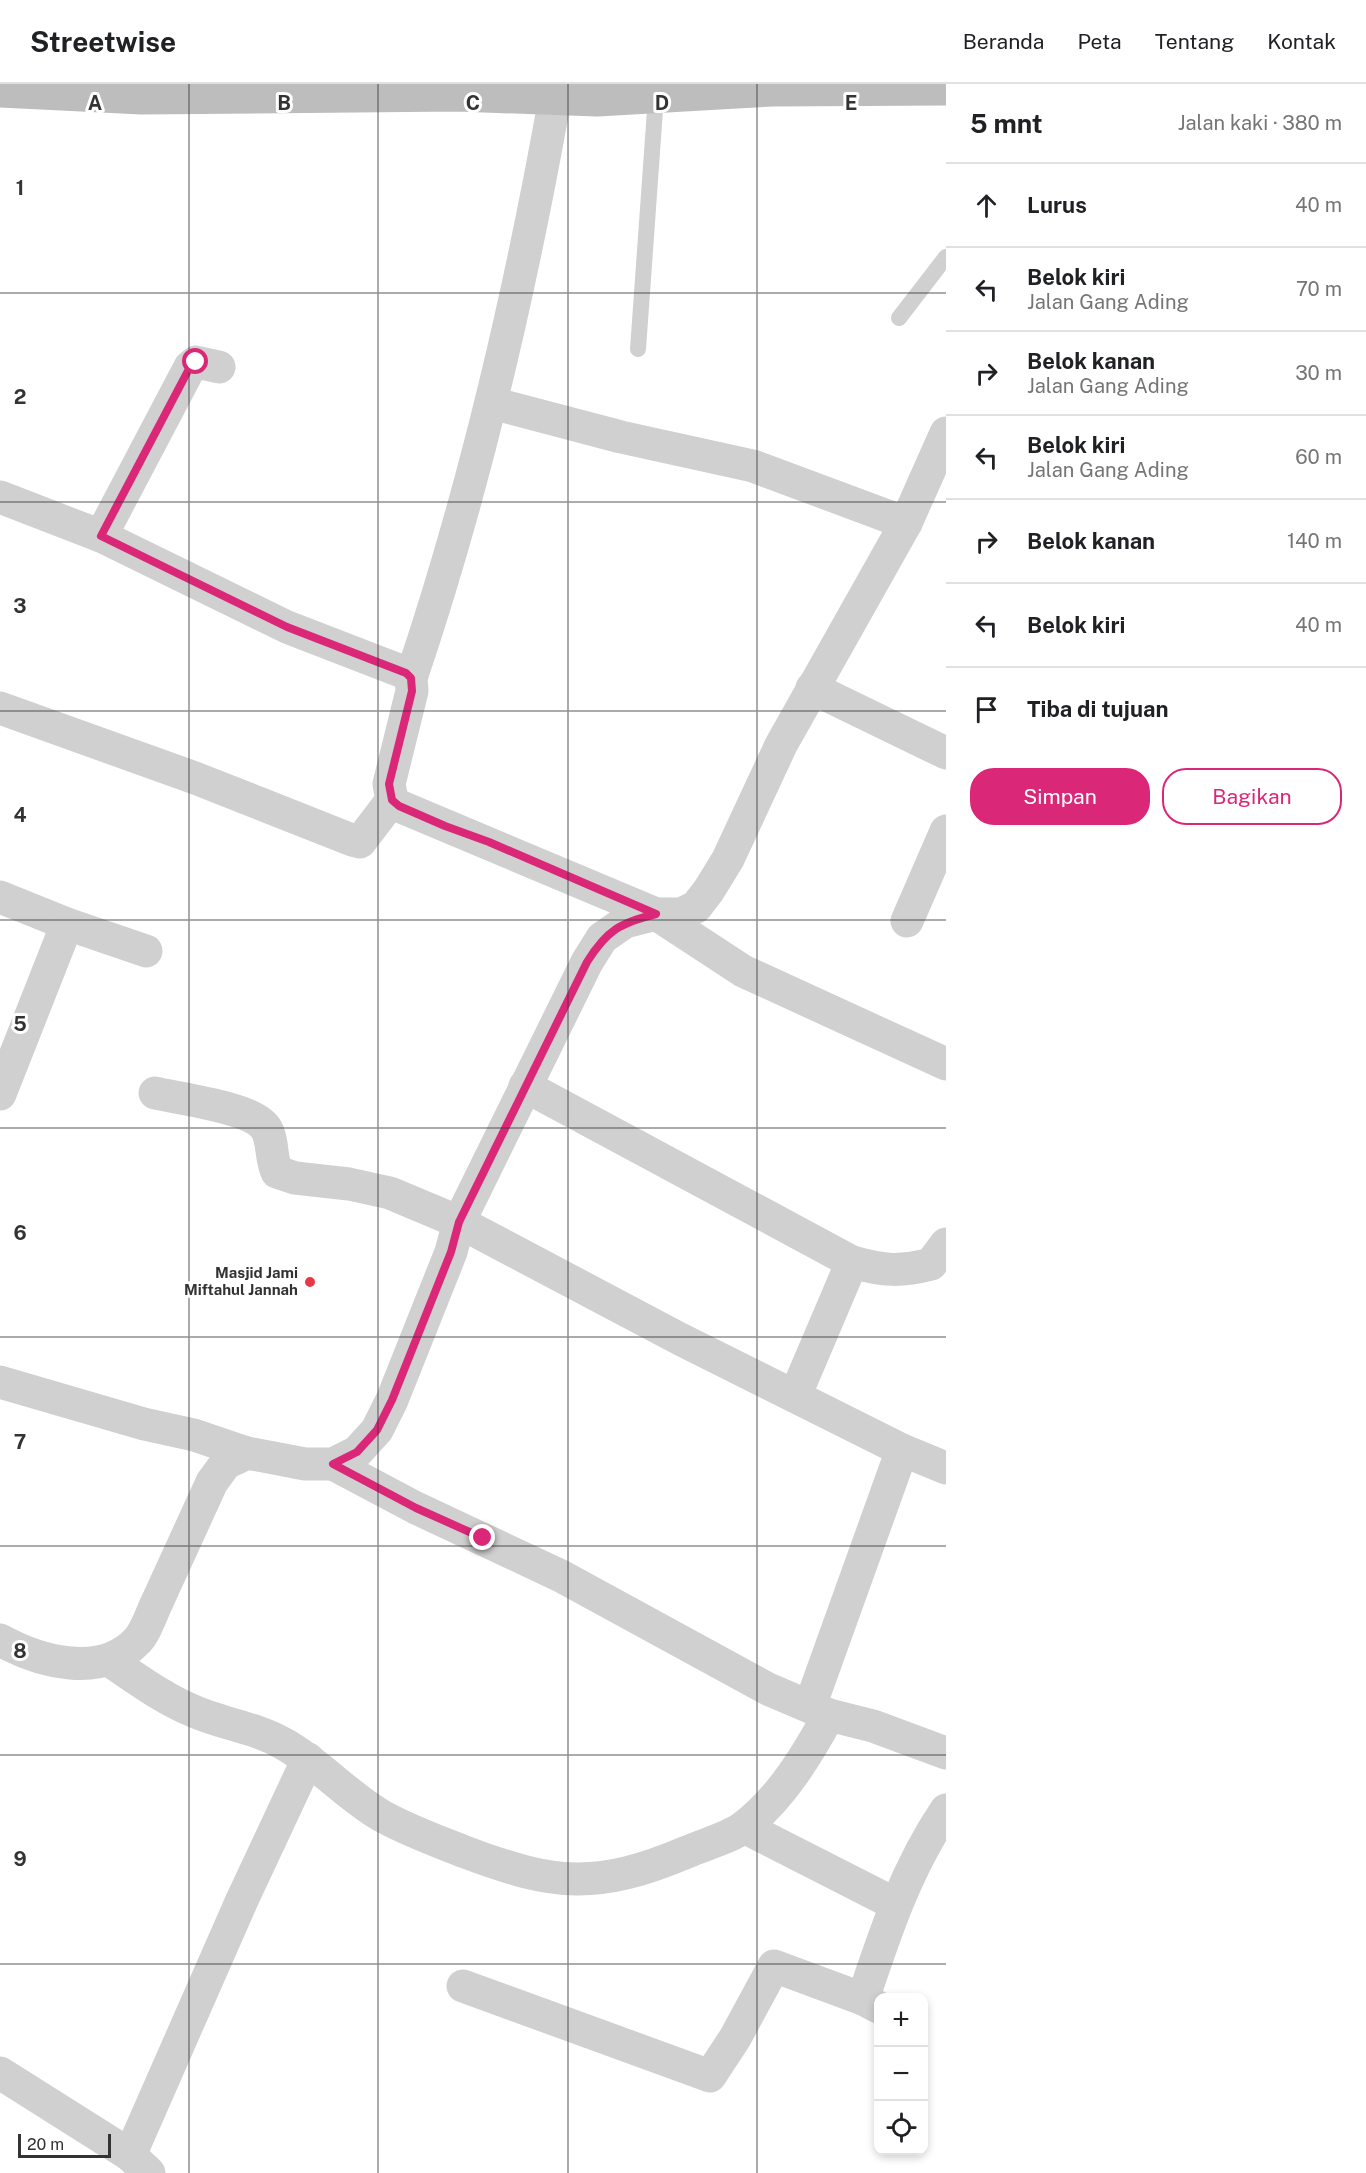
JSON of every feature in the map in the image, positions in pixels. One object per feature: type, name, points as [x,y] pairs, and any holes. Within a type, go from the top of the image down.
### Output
[{"type":"main road","points":[[0,91],[458,89],[555,98],[597,92],[657,96],[772,87],[929,87]]},
{"type":"street","points":[[555,98],[533,223],[492,403],[440,592],[411,678],[412,691],[389,784],[392,800],[399,806],[445,826],[489,842],[656,914],[744,971],[946,1064]]},
{"type":"street","points":[[101,536],[190,367],[196,362],[219,367]]},
{"type":"street","points":[[492,403],[621,437],[753,466],[906,523]]},
{"type":"street","points":[[0,1382],[144,1424],[194,1435],[247,1453],[305,1464],[333,1464],[357,1452],[382,1420],[451,1252],[459,1222],[566,1000],[602,938],[625,922],[656,914],[681,914],[696,907],[709,890],[728,859],[781,745],[906,523],[946,434]]},
{"type":"street","points":[[3,507],[101,536],[287,627],[399,668],[411,678]]},
{"type":"street","points":[[812,688],[946,753]]},
{"type":"street","points":[[0,708],[195,778],[360,842],[392,800]]},
{"type":"street","points":[[907,921],[946,831]]},
{"type":"street","points":[[0,897],[67,924],[146,951]]},
{"type":"street","points":[[0,1094],[67,924]]},
{"type":"street","points":[[525,1086],[852,1262],[879,1269],[902,1271],[932,1264],[946,1244]]},
{"type":"street","points":[[155,1093],[249,1115],[265,1127],[271,1144],[271,1160],[277,1172],[294,1178],[349,1184],[390,1193],[459,1222],[795,1396],[902,1450],[946,1468]]},
{"type":"street","points":[[795,1396],[852,1262]]},
{"type":"street","points":[[110,1661],[191,1711],[255,1730],[284,1743],[309,1759],[351,1797],[411,1831],[515,1870],[559,1879],[604,1878],[634,1872],[744,1827],[778,1793],[807,1755],[902,1450]]},
{"type":"street","points":[[0,1640],[22,1652],[79,1664],[110,1661],[138,1641],[212,1482],[226,1463],[247,1453]]},
{"type":"street","points":[[333,1464],[416,1508],[561,1576],[768,1689],[820,1711],[873,1726],[946,1753]]},
{"type":"street","points":[[0,2073],[139,2164],[242,1900],[309,1759]]},
{"type":"street","points":[[463,1986],[710,2076],[735,2038],[774,1966],[871,2003],[895,1904],[930,1834],[946,1810]]},
{"type":"street","points":[[744,1827],[895,1904]]},
{"type":"lane","points":[[638,349],[657,96]]},
{"type":"lane","points":[[899,318],[946,257]]},
{"type":"place","name":"Masjid Jami Miftahul Jannah","points":[[310,1282]]},
{"type":"route","points":[[196,362],[190,367],[101,536],[287,627],[399,668],[411,678],[412,691],[389,784],[392,800],[399,806],[445,826],[489,842],[656,914],[625,922],[602,938],[587,962],[566,1000],[459,1222],[451,1252],[392,1400],[377,1430],[357,1452],[333,1464],[416,1508],[483,1538]]}]
